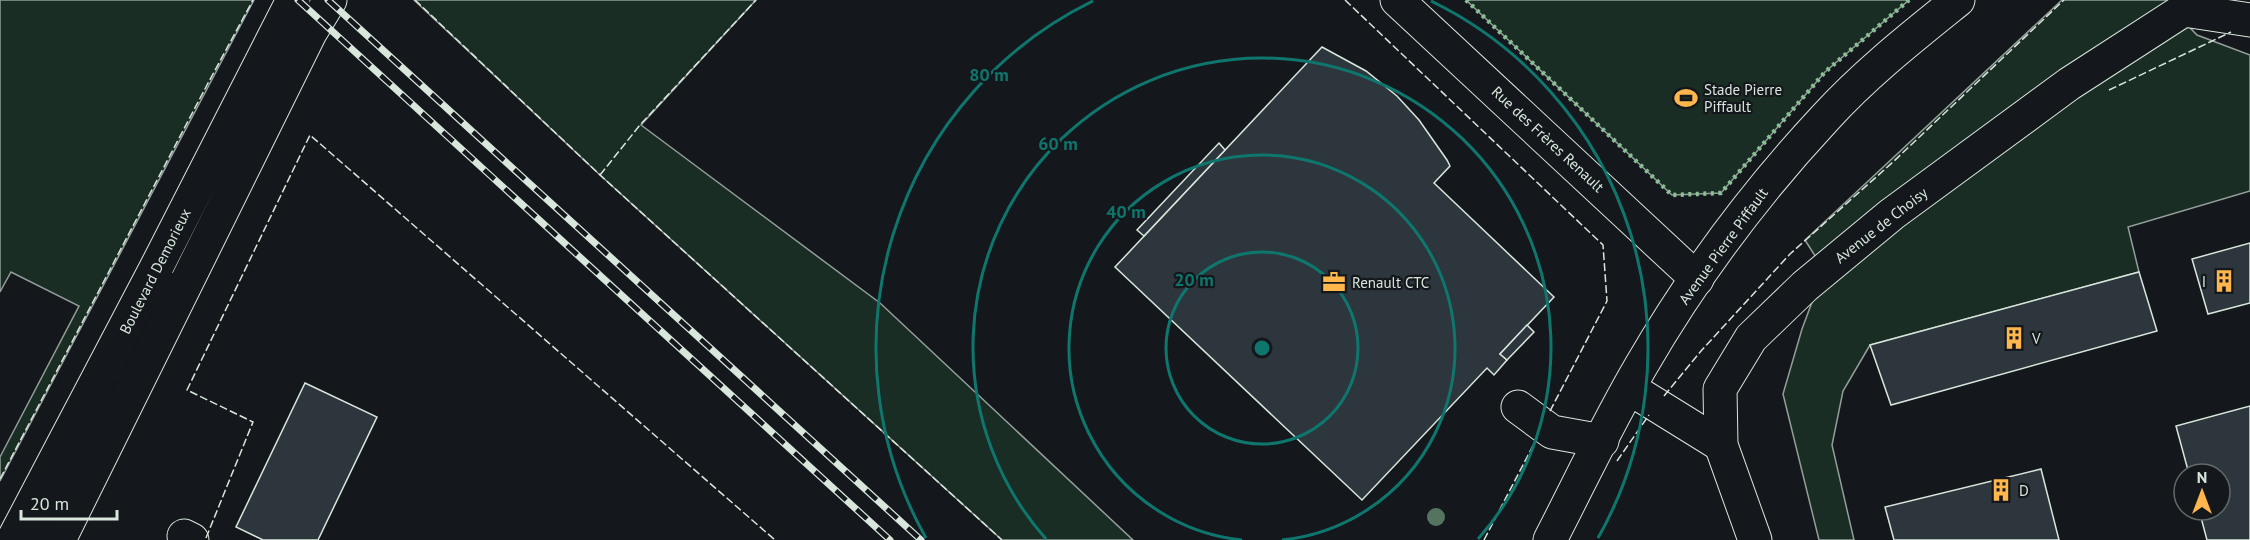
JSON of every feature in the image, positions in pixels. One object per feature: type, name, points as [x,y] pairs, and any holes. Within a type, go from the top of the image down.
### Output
[{"type":"main road","name":"Boulevard Demorieux","points":[[13,540],[293,0]]},
{"type":"main road","points":[[36,540],[310,0]]},
{"type":"main road","points":[[59,540],[310,33],[330,0]]},
{"type":"main road","name":"Rue des Frères Renault","points":[[1397,0],[1697,279]]},
{"type":"main road","name":"Avenue Pierre Piffault","points":[[1550,540],[1641,366],[1697,279],[1748,207],[1826,117],[1905,43],[1958,0]]},
{"type":"main road","points":[[2191,5],[2250,20]]},
{"type":"main road","name":"Avenue de Choisy","points":[[1755,540],[1721,445],[1720,389],[1751,338],[1805,286],[1892,214],[2069,84],[2191,5]]},
{"type":"main road","points":[[1629,388],[1721,445]]},
{"type":"main road","points":[[28,540],[85,404]]},
{"type":"main road","points":[[1518,407],[1552,432],[1602,441]]},
{"type":"green space","points":[[0,0],[254,0],[0,481],[0,457],[79,306],[11,272],[0,292]]},
{"type":"green space","points":[[414,0],[756,0],[641,125],[880,303],[1133,540],[1002,540],[600,175]]},
{"type":"green space","name":"Stade Pierre Piffault","points":[[1466,0],[1909,0],[1825,72],[1721,193],[1672,195]]},
{"type":"green space","points":[[2062,0],[2188,0],[2174,11],[2197,35],[2250,55],[2250,191],[2128,227],[2139,272],[1870,345],[1843,391],[1832,445],[1854,540],[1819,540],[1783,394],[1802,329],[1824,270],[1805,240]]},
{"type":"building","name":"Renault CTC","points":[[1322,47],[1366,71],[1397,96],[1419,120],[1450,166],[1434,183],[1554,297],[1500,354],[1507,360],[1494,375],[1487,368],[1362,500],[1115,267]]},
{"type":"building","points":[[1219,143],[1225,150],[1144,236],[1137,230]]},
{"type":"building","name":"I","points":[[2250,243],[2250,303],[2208,314],[2192,259]]},
{"type":"building","name":"V","points":[[2139,272],[2157,331],[1891,405],[1870,345]]},
{"type":"building","points":[[1527,325],[1534,332],[1507,360],[1500,354]]},
{"type":"building","points":[[305,383],[377,417],[318,540],[263,540],[236,527]]},
{"type":"building","points":[[2250,406],[2250,540],[2207,540],[2202,522],[2232,522],[2232,462],[2186,462],[2176,426]]},
{"type":"building","name":"D","points":[[2041,469],[2059,540],[1894,540],[1885,507]]},
{"type":"railway","points":[[298,0],[890,540]]},
{"type":"railway","points":[[328,0],[921,540]]},
{"type":"hedge","points":[[1466,0],[1672,195],[1721,193],[1825,72],[1909,0]]},
{"type":"fence","points":[[0,479],[253,0]]},
{"type":"fence","points":[[415,0],[600,175],[1002,540]]},
{"type":"fence","points":[[600,175],[640,125],[756,0]]},
{"type":"fence","points":[[1345,0],[1603,245],[1607,301],[1549,413]]},
{"type":"fence","points":[[1664,396],[1701,351],[1790,254],[1893,162],[2064,0]]},
{"type":"fence","points":[[2109,90],[2231,32]]},
{"type":"fence","points":[[206,538],[253,422],[187,390],[310,135],[775,540]]},
{"type":"fence","points":[[1617,461],[1649,415]]},
{"type":"fence","points":[[1484,540],[1537,438]]},
{"type":"place","name":"Stade Pierre Piffault","points":[[1686,98]]},
{"type":"place","name":"I","points":[[2224,281]]},
{"type":"place","name":"Renault CTC","points":[[1334,282]]},
{"type":"place","name":"V","points":[[2014,338]]},
{"type":"place","name":"D","points":[[2001,490]]}]
